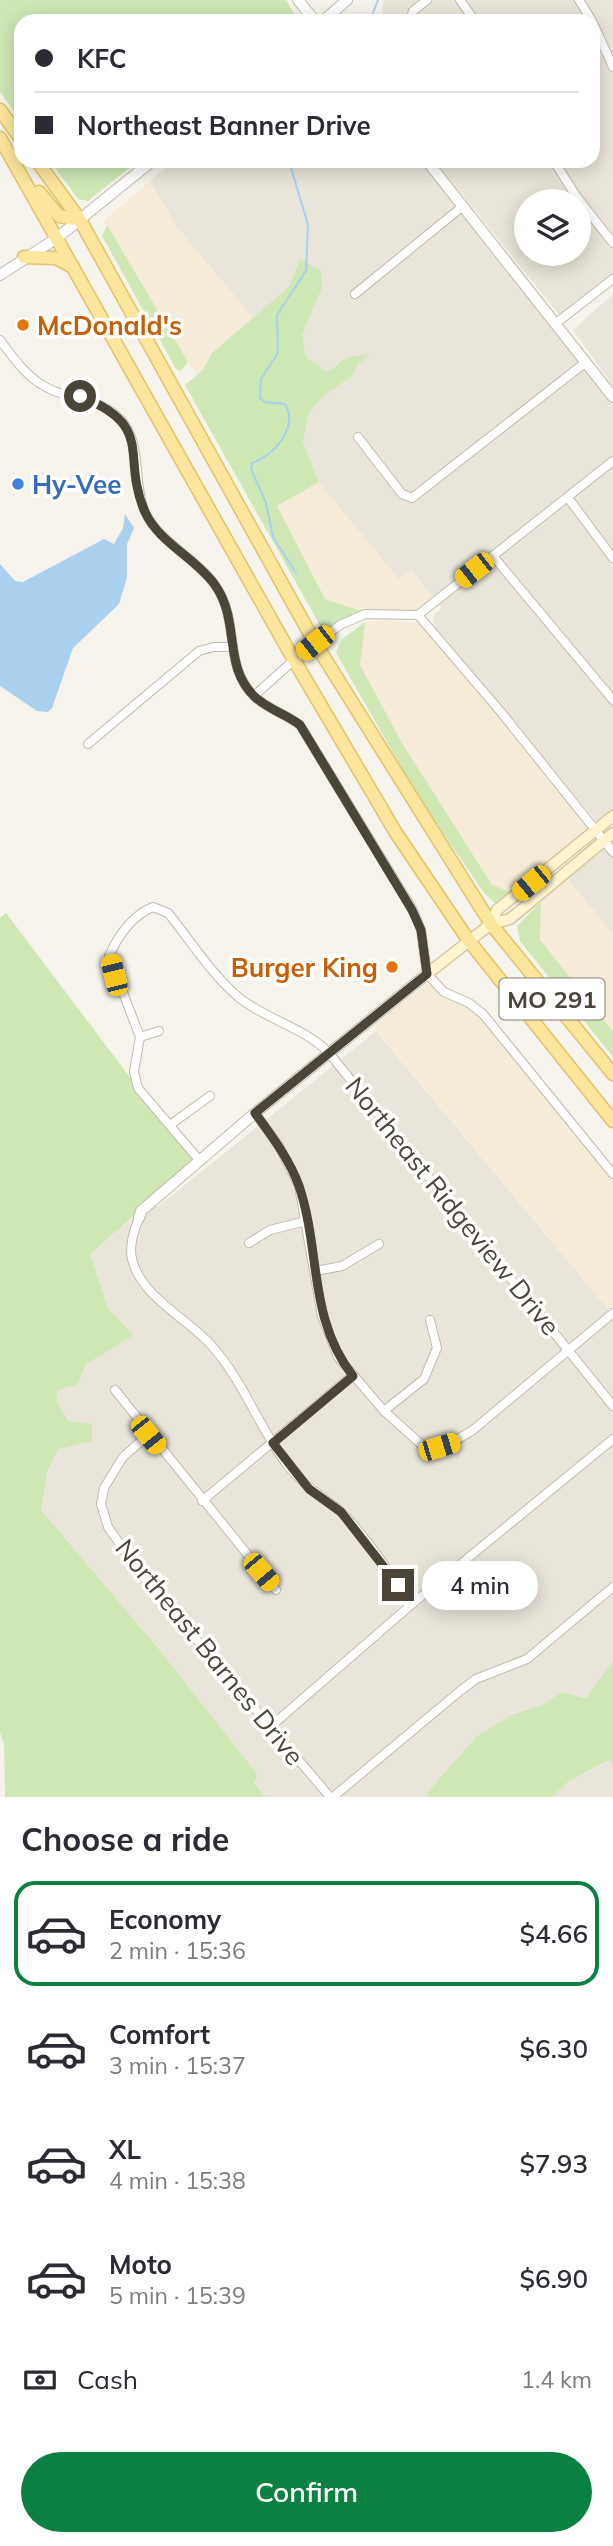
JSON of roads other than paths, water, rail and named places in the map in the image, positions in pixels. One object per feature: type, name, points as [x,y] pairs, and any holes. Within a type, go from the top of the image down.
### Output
[{"type":"main road","points":[[0,110],[14,129]]},
{"type":"main road","name":"MO 291","points":[[0,138],[13,158]]},
{"type":"main road","name":"MO 291","points":[[18,168],[294,660],[396,832],[469,942],[613,1121]]},
{"type":"main road","points":[[21,168],[59,216],[80,220]]},
{"type":"main road","name":"MO 291","points":[[42,168],[80,220],[315,643],[491,924],[613,1074]]},
{"type":"main road","points":[[24,257],[56,258],[73,267]]},
{"type":"main road","points":[[491,924],[497,910],[613,816]]},
{"type":"main road","points":[[427,974],[491,924],[510,919],[608,837]]},
{"type":"main road","points":[[548,869],[557,879]]},
{"type":"street","points":[[298,0],[309,14]]},
{"type":"street","points":[[331,14],[347,0]]},
{"type":"street","points":[[412,14],[427,0]]},
{"type":"street","points":[[600,38],[613,67]]},
{"type":"street","points":[[0,275],[57,238],[143,168]]},
{"type":"street","points":[[433,168],[613,397]]},
{"type":"street","points":[[558,168],[576,196],[613,243]]},
{"type":"street","points":[[355,294],[463,206]]},
{"type":"street","points":[[555,324],[613,279]]},
{"type":"street","points":[[0,340],[22,369],[40,384],[105,406],[129,431],[145,511],[155,527],[213,583],[228,605],[232,625],[231,647],[245,684],[254,696],[272,711],[288,716],[300,725],[412,910],[421,930],[427,974],[444,992],[469,1003],[483,1013],[613,1174]]},
{"type":"street","points":[[358,438],[402,494],[412,498],[586,362]]},
{"type":"street","points":[[254,696],[294,660],[340,625],[365,614],[418,615],[569,499],[613,461]]},
{"type":"street","points":[[569,499],[613,558]]},
{"type":"street","points":[[493,556],[613,700]]},
{"type":"street","points":[[418,615],[596,830],[608,837],[613,852]]},
{"type":"street","points":[[88,744],[199,651],[214,647],[231,647]]},
{"type":"street","name":"Northeast Ridgeview Drive","points":[[140,1037],[109,956],[125,928],[145,911],[160,908],[168,913],[239,998],[291,1030],[317,1040],[329,1053],[613,1406]]},
{"type":"street","points":[[412,1604],[341,1512],[309,1489],[273,1443],[230,1370],[211,1344],[155,1295],[141,1278],[132,1259],[132,1237],[142,1211],[199,1160],[427,974]]},
{"type":"street","points":[[159,1031],[140,1037],[134,1072],[138,1088],[199,1160]]},
{"type":"street","points":[[170,1125],[210,1096]]},
{"type":"street","points":[[255,1113],[279,1146],[299,1186],[328,1334],[338,1357],[384,1411],[415,1441],[428,1449],[452,1443],[473,1430],[613,1313]]},
{"type":"street","points":[[249,1243],[270,1230],[306,1221]]},
{"type":"street","points":[[316,1272],[342,1266],[379,1244]]},
{"type":"street","points":[[384,1411],[424,1379],[437,1348],[430,1320]]},
{"type":"street","points":[[202,1501],[353,1376]]},
{"type":"street","points":[[115,1390],[148,1435],[276,1590]]},
{"type":"street","name":"Northeast Barnes Drive","points":[[148,1435],[123,1457],[104,1488],[101,1504],[108,1527],[140,1573],[332,1797]]},
{"type":"street","points":[[270,1727],[412,1604],[613,1439]]},
{"type":"street","points":[[332,1797],[476,1679],[527,1659],[613,1587]]},
{"type":"water","points":[[125,514],[134,528],[127,544],[127,577],[119,604],[73,648],[52,708],[48,712],[37,711],[0,686],[0,564],[15,581],[23,582],[104,539],[114,544],[123,528]]},
{"type":"waterway","points":[[373,14],[378,0]]},
{"type":"waterway","points":[[291,168],[308,225],[306,271],[277,315],[278,353],[261,379],[260,398],[265,402],[285,404],[289,422],[287,431],[276,447],[252,463],[251,469],[266,503],[273,537],[296,573]]},
{"type":"place","name":"McDonald's","points":[[23,325]]},
{"type":"place","name":"Hy-Vee","points":[[18,484]]},
{"type":"place","name":"Burger King","points":[[392,967]]}]
